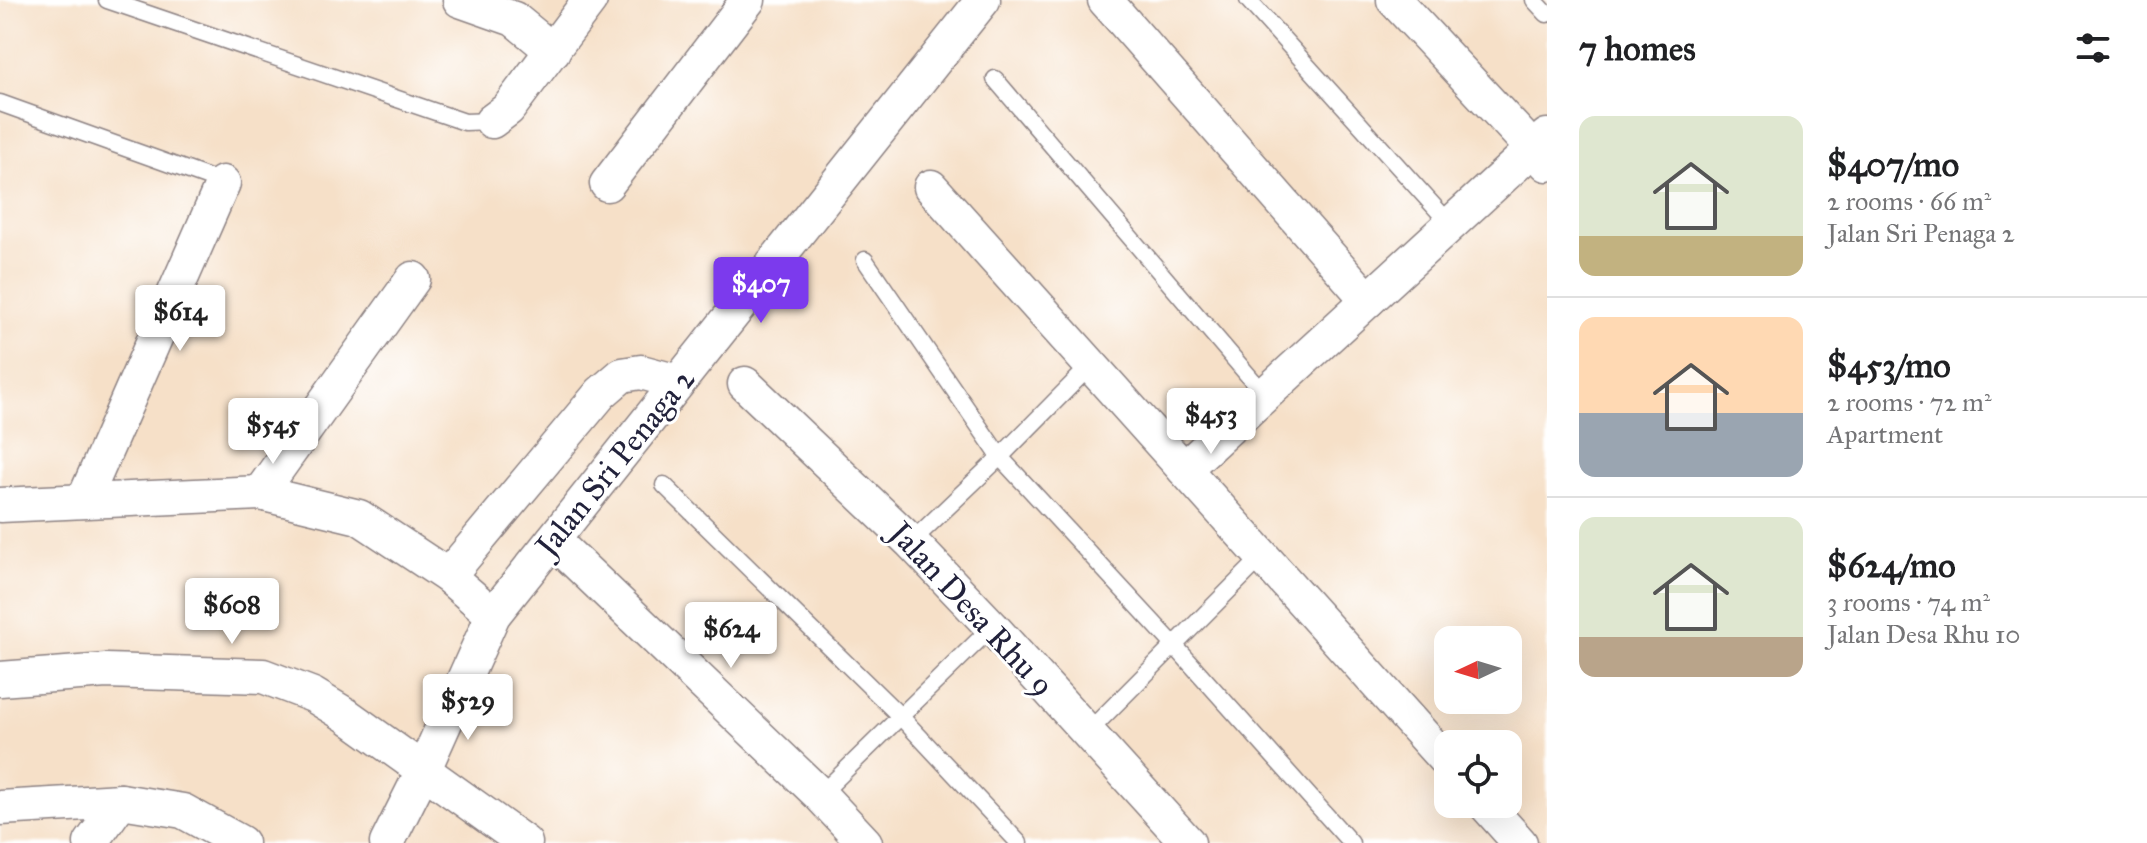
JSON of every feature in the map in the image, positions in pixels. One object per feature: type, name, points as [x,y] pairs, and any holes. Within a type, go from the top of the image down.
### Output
[{"type":"street","points":[[460,0],[514,19],[553,51]]},
{"type":"street","points":[[492,121],[508,109],[590,0]]},
{"type":"street","points":[[607,184],[748,0]]},
{"type":"street","name":"Jalan Sri Penaga 2","points":[[387,843],[493,615],[983,0]]},
{"type":"street","points":[[1105,0],[1368,300]]},
{"type":"street","points":[[1184,469],[1450,224],[1542,149],[1394,0]]},
{"type":"street","points":[[84,500],[223,183]]},
{"type":"street","points":[[931,187],[1434,747]]},
{"type":"street","points":[[260,493],[413,279]]},
{"type":"street","points":[[448,576],[601,393],[622,375],[641,372],[678,382]]},
{"type":"street","name":"Jalan Desa Rhu 9","points":[[745,384],[911,542],[1188,843]]},
{"type":"street","points":[[0,505],[260,493],[359,517],[448,576],[493,615]]},
{"type":"street","points":[[553,540],[820,795],[865,843]]},
{"type":"street","points":[[0,679],[106,671],[263,676],[313,695],[346,715],[525,843]]},
{"type":"street","points":[[0,808],[121,801],[183,811],[236,842]]},
{"type":"street","points":[[91,843],[121,801]]},
{"type":"street","points":[[1498,818],[1520,843]]},
{"type":"lane","points":[[107,0],[139,5],[465,122],[492,121]]},
{"type":"lane","points":[[1248,0],[1450,224]]},
{"type":"lane","points":[[1534,0],[1547,14]]},
{"type":"lane","points":[[995,79],[1265,395]]},
{"type":"lane","points":[[0,103],[223,183]]},
{"type":"lane","points":[[865,260],[1000,457],[1351,843]]},
{"type":"lane","points":[[911,542],[1091,365]]},
{"type":"lane","points":[[664,485],[901,717],[1019,843]]},
{"type":"lane","points":[[1088,732],[1263,556]]},
{"type":"lane","points":[[820,795],[992,627]]}]
